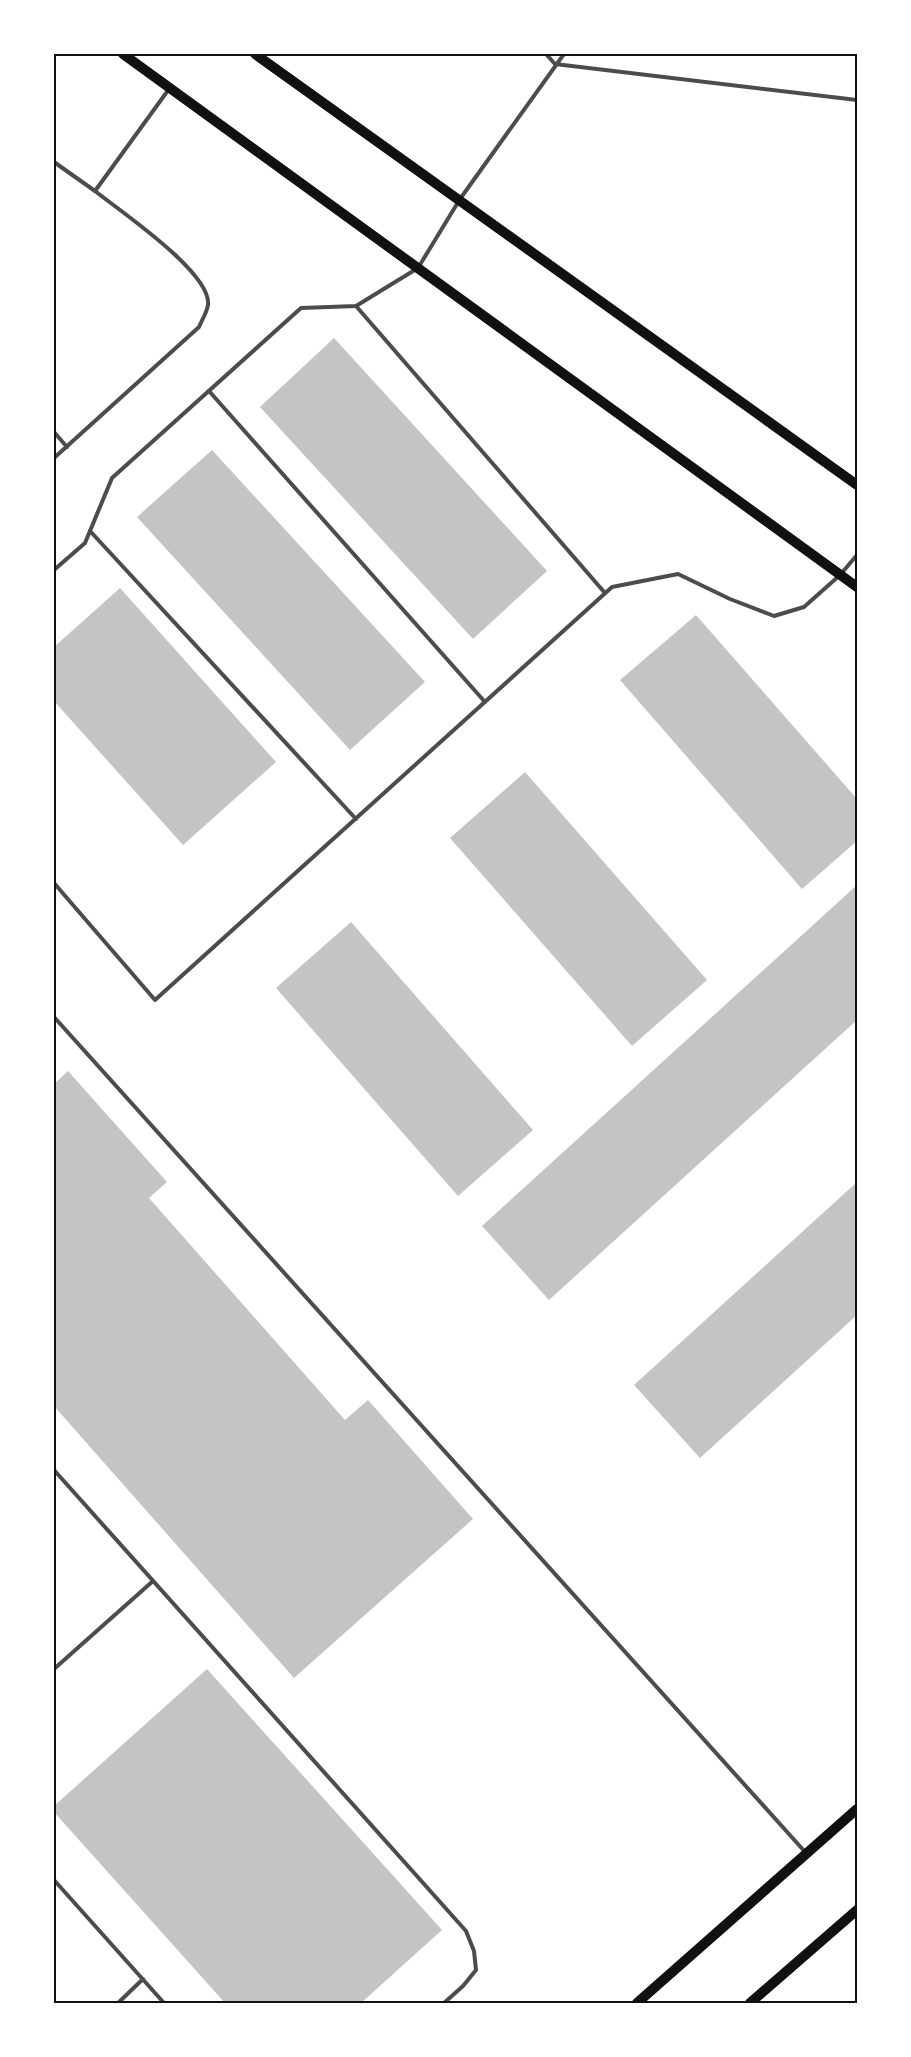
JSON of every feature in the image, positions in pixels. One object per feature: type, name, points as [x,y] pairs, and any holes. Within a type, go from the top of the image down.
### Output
[{"type":"main road","points":[[123,54],[857,587]]},
{"type":"main road","points":[[255,54],[857,485]]},
{"type":"main road","points":[[637,2003],[857,1809]]},
{"type":"main road","points":[[750,2003],[857,1910]]},
{"type":"lane","points":[[546,54],[555,64],[857,100]]},
{"type":"lane","points":[[54,570],[85,543],[112,478],[301,308],[356,306],[418,268],[460,199],[564,54]]},
{"type":"lane","points":[[94,191],[170,88]]},
{"type":"lane","points":[[54,162],[172,252],[202,282],[208,305],[199,327],[54,458]]},
{"type":"lane","points":[[356,306],[606,593]]},
{"type":"lane","points":[[209,391],[485,702]]},
{"type":"lane","points":[[54,432],[67,447]]},
{"type":"lane","points":[[90,531],[356,819]]},
{"type":"lane","points":[[54,883],[155,1000],[612,587],[678,574],[730,599],[774,616],[804,607],[840,575],[857,555]]},
{"type":"lane","points":[[54,1017],[806,1854]]},
{"type":"lane","points":[[54,1470],[466,1931],[474,1951],[476,1970],[463,1986],[444,2003]]},
{"type":"lane","points":[[54,1669],[153,1580]]},
{"type":"lane","points":[[54,1880],[164,2003]]},
{"type":"lane","points":[[118,2003],[143,1979]]},
{"type":"building","points":[[334,338],[547,571],[473,639],[260,407]]},
{"type":"building","points":[[212,450],[425,682],[350,750],[137,517]]},
{"type":"building","points":[[120,588],[276,762],[183,845],[54,701],[54,647]]},
{"type":"building","points":[[696,615],[857,799],[857,841],[802,889],[620,680]]},
{"type":"building","points":[[525,772],[707,980],[632,1046],[450,838]]},
{"type":"building","points":[[857,885],[857,1020],[549,1300],[482,1226]]},
{"type":"building","points":[[351,922],[533,1130],[458,1196],[276,988]]},
{"type":"building","points":[[68,1071],[167,1182],[149,1198],[345,1420],[368,1400],[473,1519],[294,1678],[54,1406],[54,1084]]},
{"type":"building","points":[[857,1182],[857,1315],[700,1458],[634,1385]]},
{"type":"building","points":[[207,1669],[442,1930],[361,2003],[225,2003],[54,1812],[54,1806]]}]
